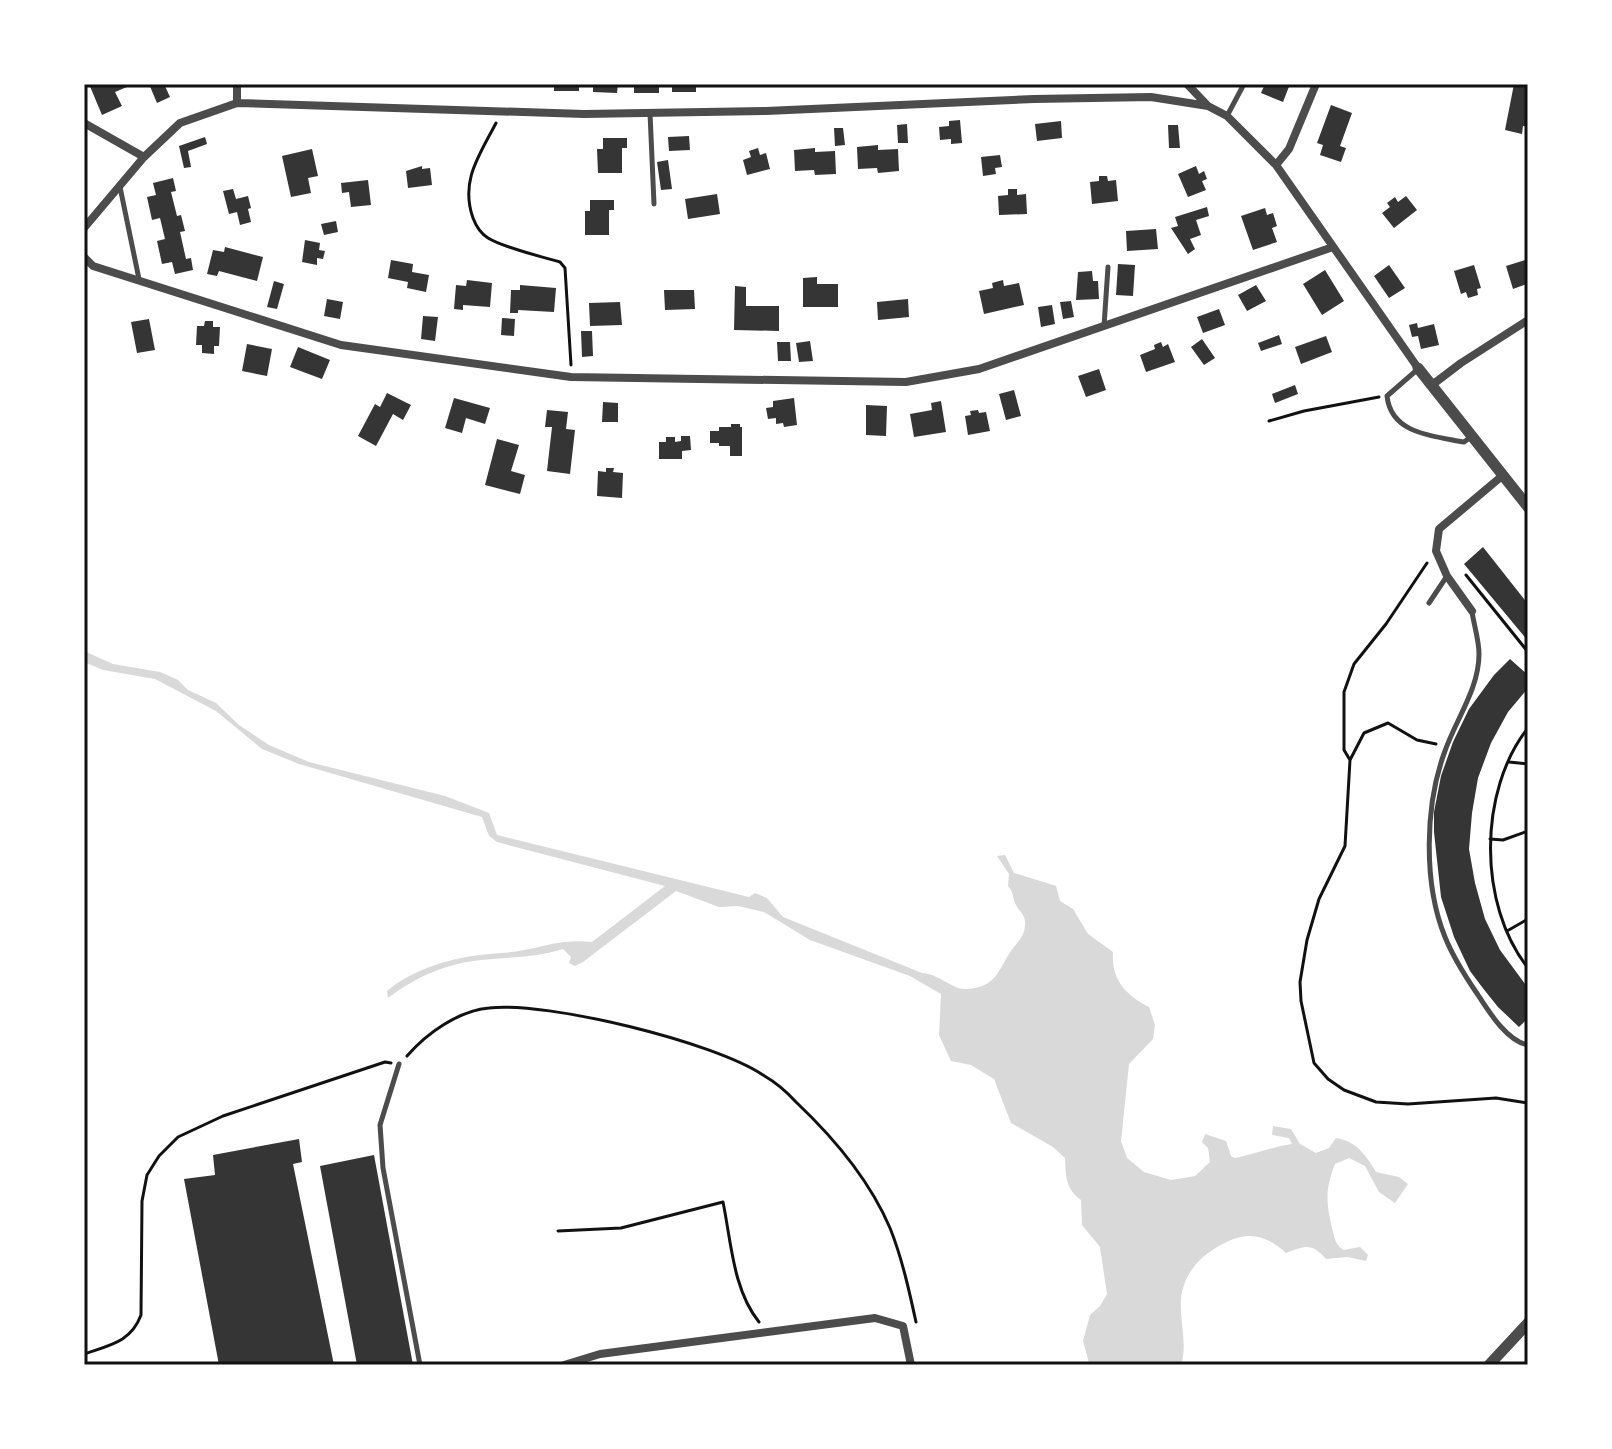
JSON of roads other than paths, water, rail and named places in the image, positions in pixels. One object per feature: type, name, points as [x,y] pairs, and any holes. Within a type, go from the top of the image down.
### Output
[{"type":"street","points":[[237,84],[237,103]]},
{"type":"street","points":[[1187,84],[1208,106],[1227,116],[1276,165],[1418,368],[1528,507]]},
{"type":"street","points":[[1276,165],[1289,149],[1316,84]]},
{"type":"street","points":[[84,228],[144,157],[180,123],[237,103],[502,112],[650,113],[1151,97],[1208,106]]},
{"type":"street","points":[[84,123],[144,157]]},
{"type":"street","points":[[84,257],[93,266],[341,345],[571,377],[906,382],[979,369],[1333,247]]},
{"type":"street","points":[[1432,385],[1528,320]]},
{"type":"street","points":[[1472,611],[1447,576],[1436,551],[1439,529],[1502,476]]},
{"type":"street","points":[[564,1365],[600,1354],[875,1318],[903,1326],[911,1365]]},
{"type":"street","points":[[1489,1365],[1528,1323]]},
{"type":"lane","points":[[1227,116],[1244,84]]},
{"type":"lane","points":[[650,113],[654,204]]},
{"type":"lane","points":[[120,186],[139,279]]},
{"type":"lane","points":[[1104,327],[1108,267]]},
{"type":"lane","points":[[1418,368],[1387,396],[1393,417],[1403,426],[1418,432],[1464,442],[1472,436]]},
{"type":"lane","points":[[1429,603],[1447,576]]},
{"type":"lane","points":[[1472,611],[1479,655],[1472,691],[1447,746],[1433,801],[1429,843],[1432,883],[1443,934],[1461,970],[1485,1005],[1517,1042],[1528,1045]]},
{"type":"lane","points":[[399,1064],[380,1125],[383,1168],[420,1365]]}]
